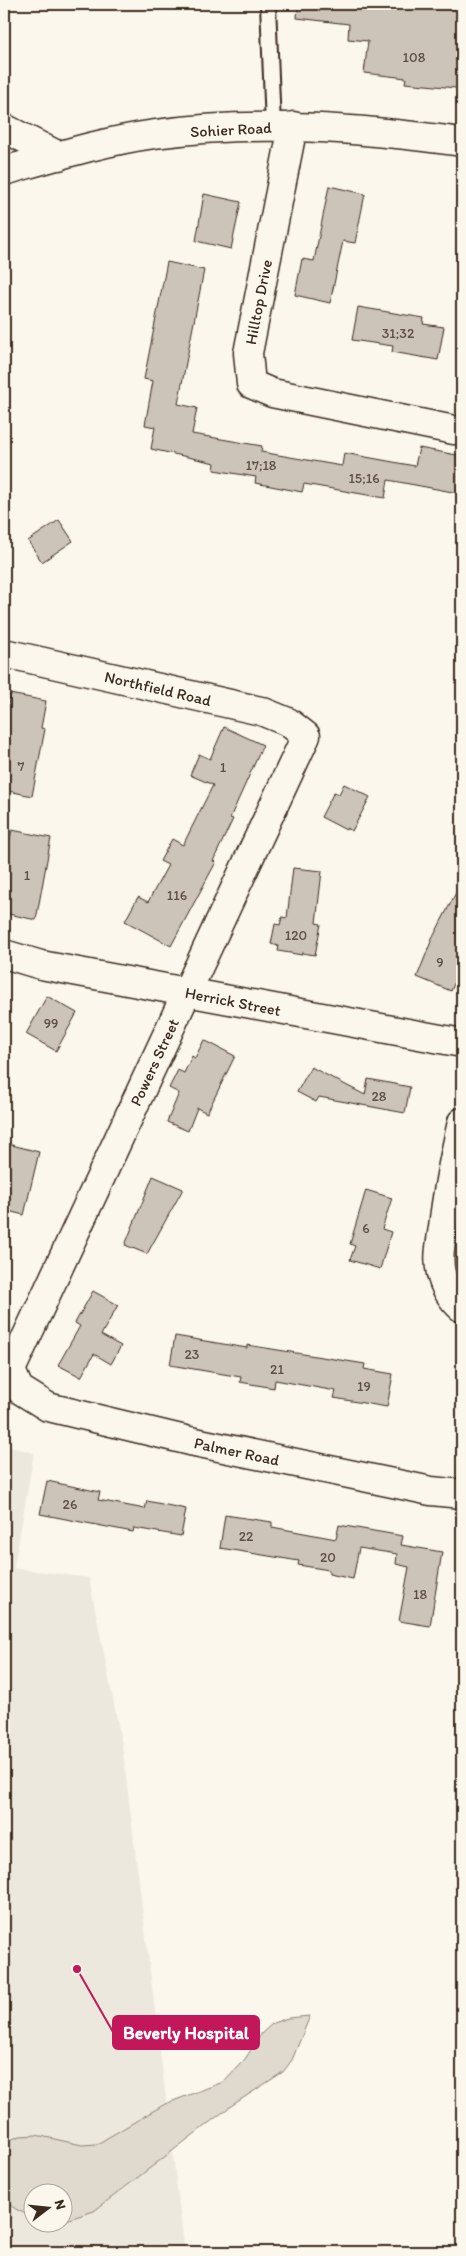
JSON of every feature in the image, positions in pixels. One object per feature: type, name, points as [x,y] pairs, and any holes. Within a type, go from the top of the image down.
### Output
[{"type":"street","name":"Sohier Road","points":[[4,171],[154,134],[223,127],[283,126],[382,131],[462,142]]},
{"type":"street","name":"Hilltop Drive","points":[[283,126],[248,353],[251,384],[272,393],[454,430],[462,430]]},
{"type":"street","points":[[4,128],[60,156]]},
{"type":"street","name":"Northfield Road","points":[[4,653],[261,711],[288,722],[306,736]]},
{"type":"street","name":"Powers Street","points":[[19,1389],[11,1370],[306,736]]},
{"type":"street","name":"Herrick Street","points":[[4,954],[41,964],[462,1043]]},
{"type":"street","points":[[462,1122],[450,1173],[439,1256],[440,1272],[446,1288],[455,1302],[462,1308]]},
{"type":"street","name":"Palmer Road","points":[[19,1389],[48,1407],[190,1442],[431,1491],[462,1494]]},
{"type":"lane","points":[[268,4],[283,126]]},
{"type":"shaded area","points":[[4,1445],[34,1453],[14,1568],[89,1578],[122,1745],[185,2252],[4,2252]]},
{"type":"shaded area","points":[[310,2016],[292,2060],[283,2072],[231,2106],[94,2211],[72,2218],[72,2184],[22,2184],[22,2212],[6,2200],[4,2196],[5,2142],[20,2136],[36,2135],[82,2145],[97,2144],[165,2104],[223,2082],[245,2059],[262,2033],[273,2023],[288,2018]]},
{"type":"building","points":[[298,4],[404,4],[462,10],[462,84],[457,84],[456,88],[405,83],[406,78],[364,73],[368,41],[348,39],[349,24],[297,18]]},
{"type":"building","points":[[329,186],[365,194],[355,243],[343,241],[330,303],[295,295],[302,259],[314,261]]},
{"type":"building","points":[[204,194],[241,202],[231,249],[196,241]]},
{"type":"building","points":[[167,262],[204,270],[178,404],[197,408],[192,434],[262,446],[261,452],[342,466],[344,453],[415,466],[419,448],[462,456],[462,471],[458,493],[388,480],[385,498],[304,484],[302,492],[255,483],[256,477],[214,470],[215,463],[151,449],[155,427],[145,425],[153,381],[144,379]]},
{"type":"building","points":[[358,307],[424,318],[423,324],[444,327],[438,360],[392,352],[393,346],[352,340]]},
{"type":"building","points":[[59,520],[73,541],[42,562],[28,541]]},
{"type":"building","points":[[10,694],[46,701],[41,728],[45,729],[32,796],[4,790],[4,728]]},
{"type":"building","points":[[224,727],[263,745],[230,818],[233,819],[213,861],[216,862],[171,946],[125,921],[138,897],[148,902],[168,865],[160,861],[172,839],[183,845],[213,785],[190,775],[199,754],[210,759]]},
{"type":"building","points":[[344,784],[370,797],[352,831],[347,828],[346,830],[321,817],[334,792],[339,794]]},
{"type":"building","points":[[12,830],[51,838],[36,920],[4,913],[4,857],[6,857]]},
{"type":"building","points":[[293,868],[322,871],[316,923],[321,924],[315,955],[278,951],[279,946],[271,944],[275,924],[280,925],[282,917],[287,918]]},
{"type":"building","points":[[462,881],[462,951],[454,970],[459,972],[451,991],[417,977],[432,939]]},
{"type":"building","points":[[47,996],[77,1013],[56,1051],[26,1034]]},
{"type":"building","points":[[204,1040],[235,1056],[207,1113],[197,1108],[188,1131],[167,1122],[179,1093],[169,1088],[178,1070],[184,1073],[192,1056],[195,1058]]},
{"type":"building","points":[[311,1067],[365,1095],[368,1079],[410,1087],[405,1113],[319,1097],[316,1102],[297,1092]]},
{"type":"building","points":[[4,1143],[39,1152],[24,1215],[4,1210]]},
{"type":"building","points":[[153,1176],[183,1189],[147,1254],[125,1245]]},
{"type":"building","points":[[366,1190],[392,1198],[382,1229],[391,1232],[380,1269],[350,1260],[355,1246],[350,1244]]},
{"type":"building","points":[[93,1291],[118,1305],[101,1335],[121,1346],[111,1364],[94,1354],[81,1377],[58,1365],[80,1326],[75,1323]]},
{"type":"building","points":[[175,1336],[247,1348],[247,1345],[365,1364],[364,1369],[393,1374],[387,1407],[334,1398],[336,1391],[275,1380],[274,1388],[240,1382],[241,1377],[170,1365]]},
{"type":"building","points":[[47,1481],[100,1492],[98,1500],[145,1509],[147,1501],[186,1509],[181,1536],[134,1528],[133,1532],[40,1514]]},
{"type":"building","points":[[225,1515],[272,1522],[272,1527],[336,1539],[339,1525],[403,1536],[401,1545],[442,1552],[430,1626],[399,1621],[409,1567],[396,1564],[397,1554],[359,1548],[353,1579],[329,1574],[329,1570],[298,1565],[299,1561],[220,1548]]},
{"type":"place","name":"Beverly Hospital","points":[[77,1969]]}]
